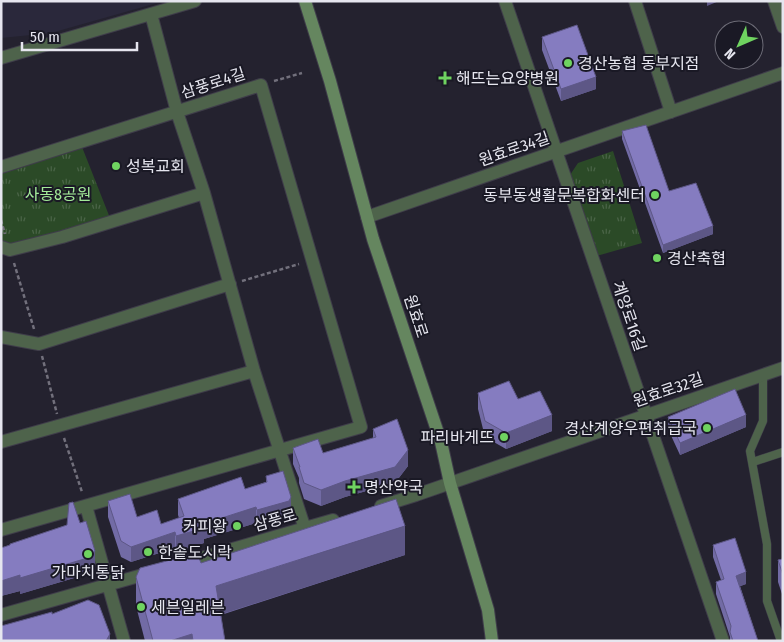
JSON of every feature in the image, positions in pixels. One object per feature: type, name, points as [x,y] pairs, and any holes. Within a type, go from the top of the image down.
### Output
[{"type":"main road","name":"원효로","points":[[305,1],[330,81],[367,217],[441,442],[450,483],[488,610],[492,641]]},
{"type":"street","points":[[1,58],[195,1]]},
{"type":"street","name":"계양로16길","points":[[505,1],[723,641]]},
{"type":"street","points":[[635,1],[671,112]]},
{"type":"street","points":[[774,1],[783,27]]},
{"type":"street","points":[[151,14],[177,112],[204,193],[254,371],[305,529]]},
{"type":"street","name":"원효로34길","points":[[367,217],[783,73]]},
{"type":"street","name":"삼풍로4길","points":[[1,168],[261,85],[361,427],[280,451]]},
{"type":"street","points":[[6,248],[62,237],[204,193]]},
{"type":"street","points":[[1,337],[35,343],[230,284]]},
{"type":"street","name":"원효로32길","points":[[450,483],[783,368]]},
{"type":"street","points":[[1,442],[254,371]]},
{"type":"street","points":[[1,530],[280,451]]},
{"type":"street","points":[[370,509],[450,483]]},
{"type":"street","points":[[86,506],[124,641]]},
{"type":"street","name":"삼풍로","points":[[1,615],[342,518]]},
{"type":"lane","points":[[763,375],[763,421],[750,451],[768,544],[767,601],[781,641]]},
{"type":"lane","points":[[753,462],[783,452]]},
{"type":"path","points":[[261,85],[302,73]]},
{"type":"path","points":[[6,248],[35,343]]},
{"type":"path","points":[[230,284],[312,260]]},
{"type":"shaded area","points":[[1,1],[164,1],[51,33],[1,38]]},
{"type":"green space","name":"사동8공원","points":[[82,147],[110,218],[11,247],[1,242],[1,174]]},
{"type":"green space","points":[[613,151],[642,243],[593,257],[570,175],[578,163]]},
{"type":"building","points":[[577,25],[596,77],[561,89],[542,37]]},
{"type":"building","name":"동부동생활문복합화센터","points":[[646,125],[669,191],[696,183],[713,226],[663,245],[622,131]]},
{"type":"building","points":[[509,381],[518,399],[540,391],[552,415],[506,433],[485,421],[478,393]]},
{"type":"building","points":[[735,389],[746,415],[680,443],[668,417]]},
{"type":"building","points":[[397,419],[408,450],[395,467],[321,490],[304,483],[293,448],[318,439],[323,453],[376,437],[373,429]]},
{"type":"building","points":[[283,471],[291,497],[289,501],[257,510],[256,507],[203,524],[204,528],[176,536],[175,532],[131,547],[121,541],[108,501],[130,494],[137,517],[157,510],[161,524],[184,516],[178,499],[241,477],[245,489],[267,482],[266,476]]},
{"type":"building","points":[[396,499],[405,526],[216,586],[225,641],[193,641],[192,634],[170,641],[153,641],[136,577],[140,568],[197,553],[201,563]]},
{"type":"building","points":[[73,502],[80,523],[86,521],[95,551],[91,557],[20,578],[20,575],[1,581],[1,548],[67,525],[69,503]]},
{"type":"building","points":[[735,538],[746,572],[736,576],[758,641],[733,641],[730,632],[731,626],[716,582],[724,579],[713,545]]},
{"type":"building","points":[[783,559],[783,575],[778,560]]},
{"type":"building","points":[[88,600],[99,605],[110,634],[106,641],[1,641],[1,626],[52,612],[52,614]]},
{"type":"place","name":"경산농협 동부지점","points":[[568,63]]},
{"type":"place","name":"해뜨는요양병원","points":[[445,78]]},
{"type":"place","name":"성복교회","points":[[116,166]]},
{"type":"place","name":"동부동생활문복합화센터","points":[[655,195]]},
{"type":"place","name":"경산축협","points":[[657,258]]},
{"type":"place","name":"경산계양우편취급국","points":[[707,428]]},
{"type":"place","name":"파리바게뜨","points":[[504,437]]},
{"type":"place","name":"명산약국","points":[[354,487]]},
{"type":"place","name":"커피왕","points":[[237,526]]},
{"type":"place","name":"한솥도시락","points":[[148,552]]},
{"type":"place","name":"가마치통닭","points":[[88,554]]},
{"type":"place","name":"세븐일레븐","points":[[141,607]]}]
